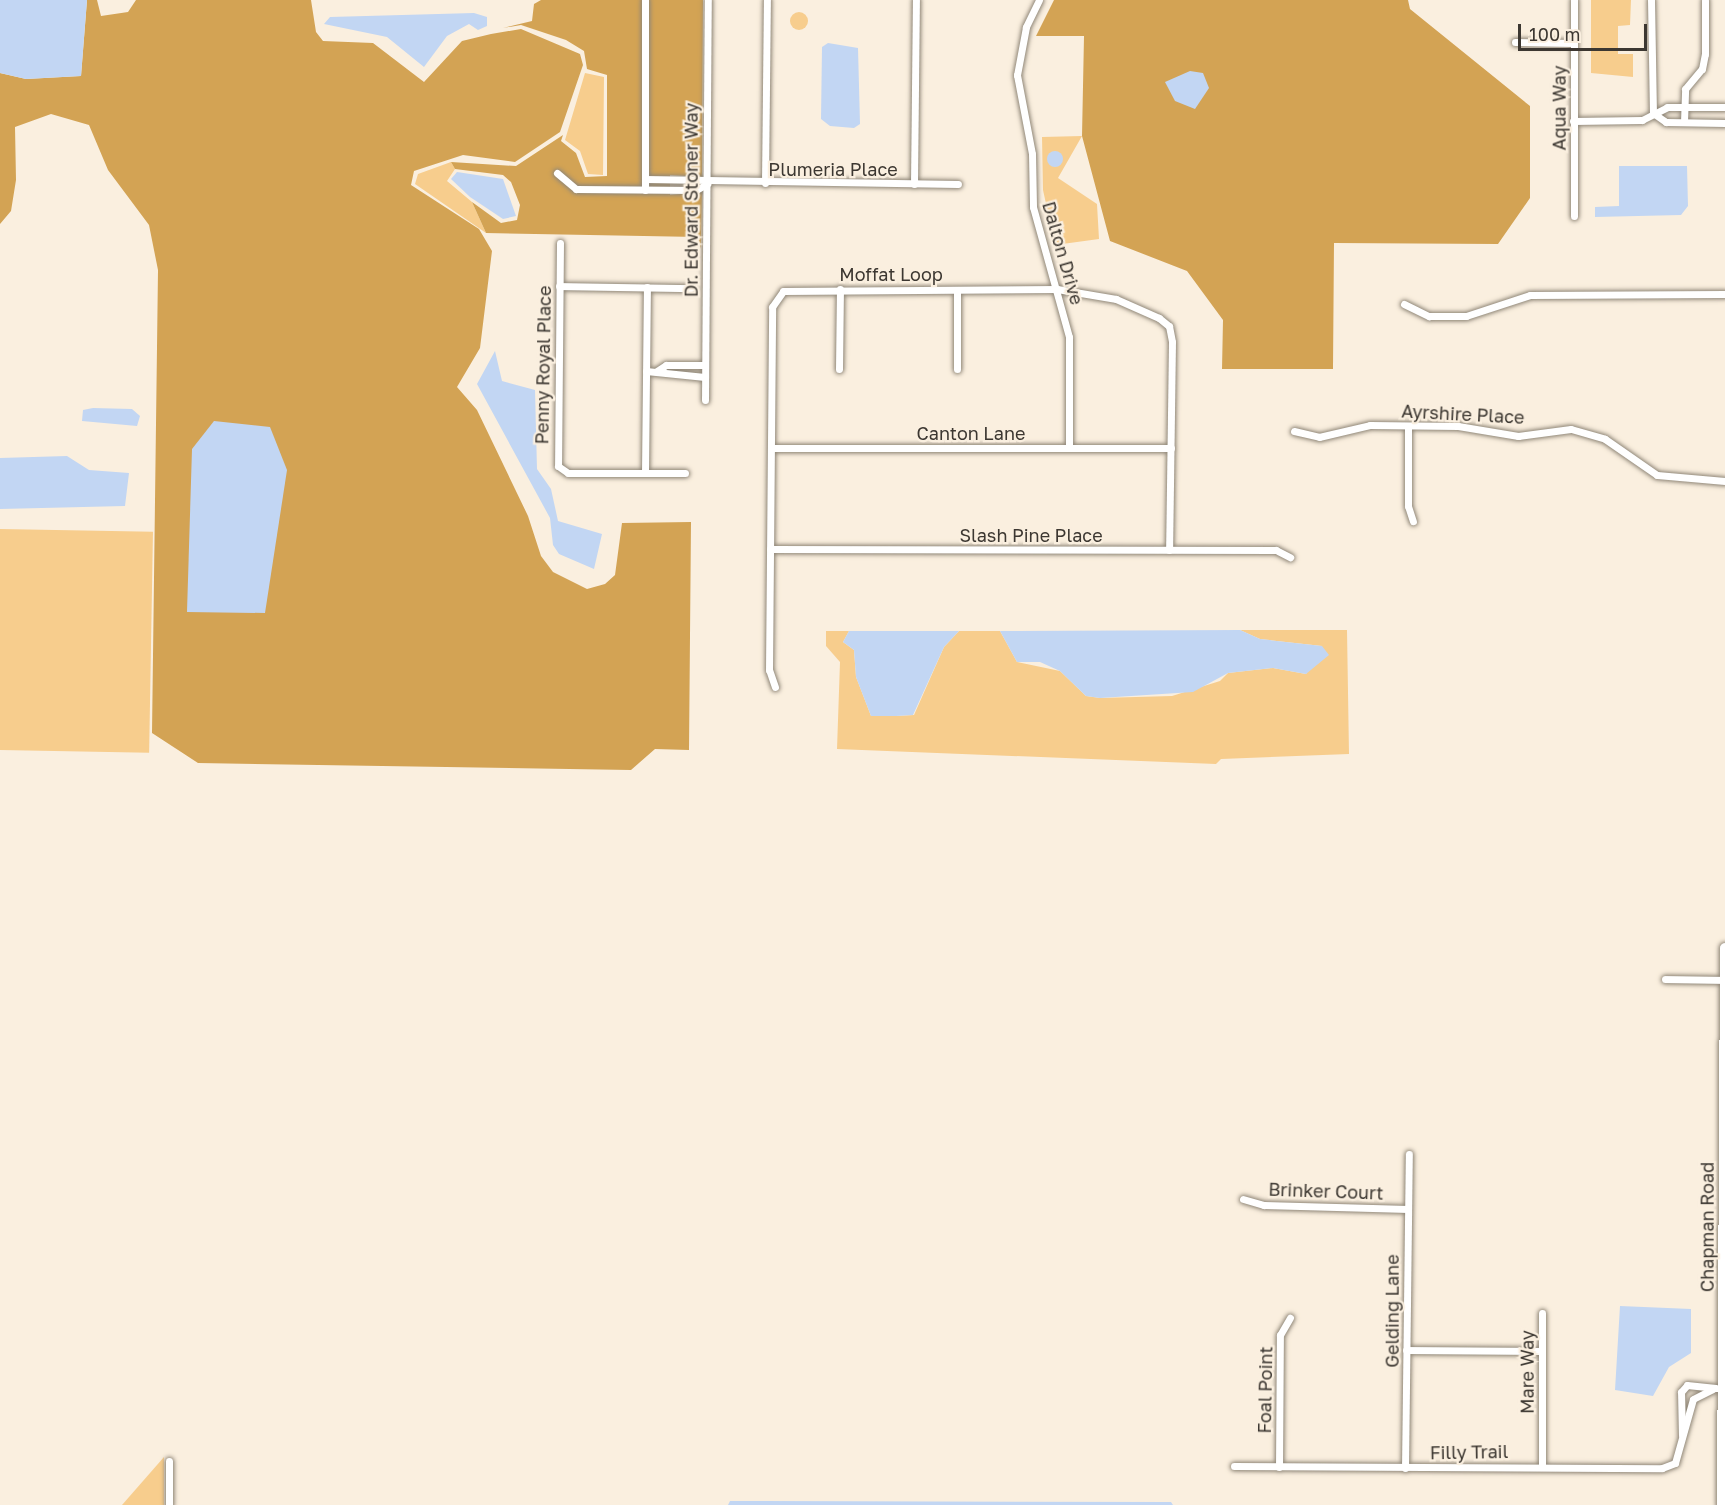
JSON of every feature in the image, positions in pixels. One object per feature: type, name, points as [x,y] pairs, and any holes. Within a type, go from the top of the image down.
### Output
[{"type":"street","points":[[645,0],[645,190]]},
{"type":"street","name":"Dr. Edward Stoner Way","points":[[705,400],[708,0]]},
{"type":"street","points":[[765,183],[767,0]]},
{"type":"street","points":[[914,184],[916,0]]},
{"type":"street","name":"Dalton Drive","points":[[1039,0],[1026,27],[1017,75],[1032,154],[1033,207],[1069,337],[1069,448]]},
{"type":"street","name":"Aqua Way","points":[[1574,0],[1574,216]]},
{"type":"street","points":[[1651,0],[1653,113]]},
{"type":"street","points":[[1684,122],[1685,89],[1702,69],[1704,0]]},
{"type":"street","points":[[1515,42],[1574,43]]},
{"type":"street","points":[[1573,121],[1642,120],[1653,113],[1684,108],[1725,107]]},
{"type":"street","points":[[1653,113],[1666,122],[1725,123]]},
{"type":"street","points":[[557,173],[576,189],[696,190],[706,183]]},
{"type":"street","points":[[645,179],[675,179],[706,183]]},
{"type":"street","points":[[675,179],[675,190]]},
{"type":"street","name":"Plumeria Place","points":[[706,183],[958,184]]},
{"type":"street","name":"Penny Royal Place","points":[[560,243],[558,466],[568,473],[685,473]]},
{"type":"street","points":[[559,286],[691,288]]},
{"type":"street","points":[[645,473],[646,287]]},
{"type":"street","name":"Moffat Loop","points":[[776,687],[769,670],[775,298],[790,289],[1057,289],[1116,299],[1168,326],[1169,550]]},
{"type":"street","points":[[840,289],[840,369]]},
{"type":"street","points":[[957,290],[957,369]]},
{"type":"street","points":[[1404,304],[1429,315],[1466,316],[1530,295],[1725,294]]},
{"type":"street","points":[[646,371],[657,371],[671,365],[705,365]]},
{"type":"street","points":[[671,365],[671,377]]},
{"type":"street","points":[[682,377],[683,365]]},
{"type":"street","points":[[657,371],[671,377],[705,377]]},
{"type":"street","name":"Ayrshire Place","points":[[1294,431],[1319,437],[1370,425],[1474,426],[1518,436],[1556,428],[1588,431],[1657,475],[1725,481]]},
{"type":"street","points":[[1408,426],[1408,506],[1413,521]]},
{"type":"street","name":"Canton Lane","points":[[771,448],[1170,448]]},
{"type":"street","name":"Slash Pine Place","points":[[770,549],[1276,550],[1290,557]]},
{"type":"street","name":"Chapman Road","points":[[1722,1505],[1718,1388],[1724,1173],[1725,948]]},
{"type":"street","points":[[1665,979],[1725,980]]},
{"type":"street","name":"Gelding Lane","points":[[1405,1468],[1409,1154]]},
{"type":"street","name":"Brinker Court","points":[[1243,1199],[1264,1205],[1408,1209]]},
{"type":"street","name":"Mare Way","points":[[1542,1313],[1542,1467]]},
{"type":"street","name":"Foal Point","points":[[1278,1467],[1280,1335],[1290,1317]]},
{"type":"street","points":[[1407,1350],[1542,1351]]},
{"type":"street","points":[[1687,1385],[1708,1383],[1718,1388]]},
{"type":"street","points":[[1682,1435],[1693,1400],[1687,1385]]},
{"type":"street","points":[[1682,1435],[1678,1399],[1687,1385]]},
{"type":"street","points":[[1693,1400],[1718,1388]]},
{"type":"street","name":"Filly Trail","points":[[1234,1466],[1662,1468],[1675,1463],[1682,1435]]},
{"type":"street","points":[[169,1461],[169,1505]]},
{"type":"shaded area","points":[[87,0],[97,0],[101,16],[128,12],[136,0],[311,0],[316,32],[323,41],[373,43],[424,82],[462,41],[491,34],[521,29],[580,54],[583,65],[560,132],[515,162],[463,155],[414,171],[411,185],[479,229],[492,251],[480,348],[457,387],[477,410],[528,516],[541,556],[553,572],[587,589],[605,584],[615,575],[622,523],[691,522],[689,750],[655,749],[631,770],[198,763],[152,733],[158,270],[149,225],[108,170],[89,125],[51,114],[15,127],[16,180],[11,211],[0,224],[0,73],[26,79],[81,76]]},
{"type":"shaded area","points":[[541,0],[703,0],[702,177],[670,175],[670,195],[702,192],[701,249],[698,237],[486,233],[472,202],[501,223],[517,220],[520,205],[511,182],[503,175],[455,169],[451,162],[516,166],[563,135],[561,141],[576,153],[585,177],[607,176],[607,75],[587,69],[584,51],[566,40],[521,25],[503,28],[532,21],[534,4]]},
{"type":"shaded area","points":[[1054,0],[1408,0],[1410,9],[1530,106],[1530,198],[1498,244],[1334,243],[1333,369],[1222,369],[1223,320],[1187,271],[1110,241],[1082,136],[1084,36],[1036,36]]},
{"type":"shaded area","points":[[1591,0],[1631,0],[1630,25],[1618,26],[1618,54],[1633,54],[1633,77],[1591,73]]},
{"type":"shaded area","points":[[799,12],[805,15],[808,21],[805,27],[799,30],[793,27],[790,21],[793,15]]},
{"type":"shaded area","points":[[585,73],[604,77],[603,175],[588,174],[580,151],[565,140]]},
{"type":"shaded area","points":[[1082,136],[1058,178],[1097,204],[1099,239],[1055,245],[1043,190],[1042,137]]},
{"type":"shaded area","points":[[451,162],[455,169],[447,181],[472,202],[486,233],[415,184],[418,174]]},
{"type":"shaded area","points":[[0,529],[153,532],[149,753],[0,750]]},
{"type":"shaded area","points":[[1240,630],[1347,630],[1349,754],[1221,759],[1216,764],[837,749],[840,662],[826,646],[826,631],[849,631],[843,642],[854,650],[856,677],[871,716],[896,716],[914,715],[944,647],[959,631],[1000,631],[1017,662],[1060,671],[1086,696],[1100,698],[1172,696],[1220,681],[1228,673],[1273,668],[1306,674],[1322,646],[1260,639]]},
{"type":"shaded area","points":[[164,1457],[164,1505],[122,1505]]},
{"type":"water","points":[[0,0],[87,0],[81,76],[26,79],[0,73]]},
{"type":"water","points":[[474,13],[487,17],[487,26],[478,30],[469,24],[447,36],[424,67],[387,37],[324,24],[330,17]]},
{"type":"water","points":[[828,43],[858,48],[860,124],[854,128],[830,126],[821,119],[822,47]]},
{"type":"water","points":[[1190,71],[1203,73],[1209,88],[1195,109],[1175,101],[1165,82]]},
{"type":"water","points":[[1055,151],[1063,159],[1055,167],[1047,159]]},
{"type":"water","points":[[1619,166],[1687,166],[1688,206],[1681,215],[1595,217],[1595,207],[1619,206]]},
{"type":"water","points":[[457,172],[503,179],[516,216],[503,219],[470,197],[451,179]]},
{"type":"water","points":[[495,351],[502,381],[535,390],[537,469],[551,489],[558,521],[602,534],[594,569],[559,554],[553,545],[550,518],[477,384]]},
{"type":"water","points":[[132,409],[140,416],[137,426],[82,421],[83,410]]},
{"type":"water","points":[[214,421],[270,427],[287,470],[265,613],[187,612],[192,449]]},
{"type":"water","points":[[67,456],[89,470],[129,473],[125,506],[0,509],[0,458]]},
{"type":"water","points":[[1240,630],[1260,639],[1322,646],[1329,655],[1306,674],[1273,668],[1228,673],[1193,692],[1100,698],[1086,696],[1060,671],[1040,662],[1017,662],[1000,631]]},
{"type":"water","points":[[849,631],[959,631],[944,647],[913,715],[871,716],[856,677],[854,650],[843,642]]},
{"type":"water","points":[[1620,1306],[1691,1309],[1691,1353],[1669,1367],[1653,1396],[1615,1390]]},
{"type":"water","points":[[730,1501],[1171,1502],[1173,1505],[728,1505]]}]
